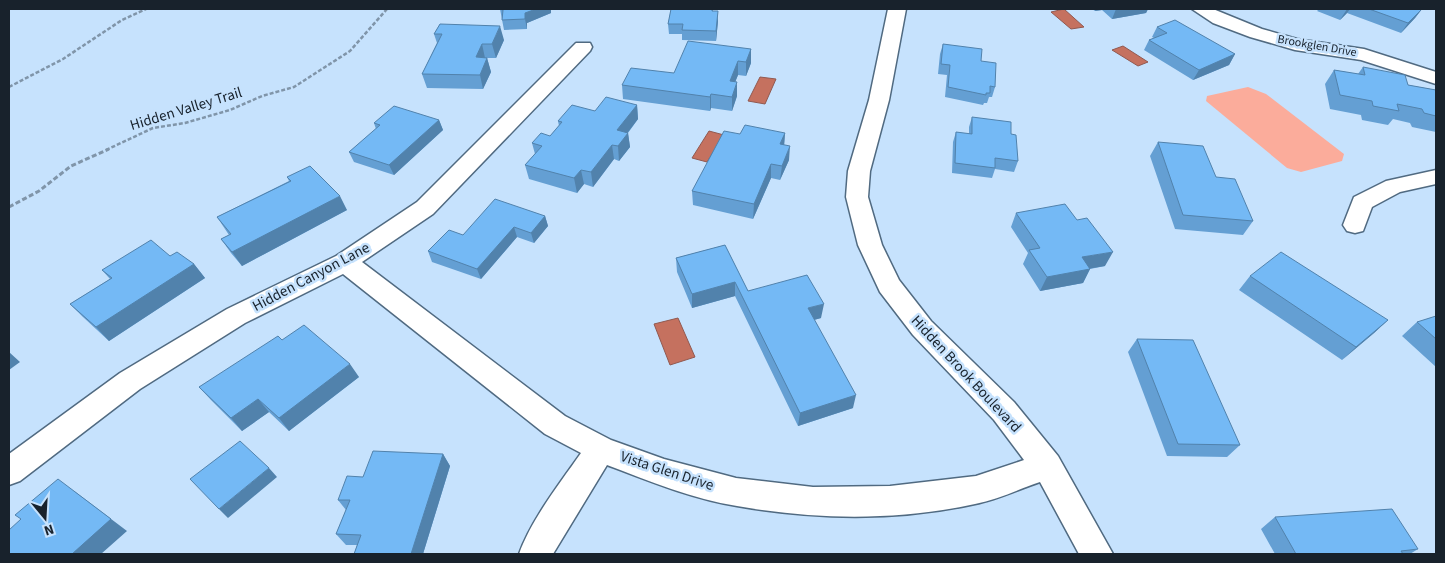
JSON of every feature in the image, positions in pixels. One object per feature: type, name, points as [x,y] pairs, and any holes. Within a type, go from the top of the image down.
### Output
[{"type":"street","name":"Hidden Brook Boulevard","points":[[896,9],[879,100],[859,171],[857,197],[870,244],[889,285],[922,328],[1004,411],[1047,466],[1098,554]]},
{"type":"street","name":"Brookglen Drive","points":[[1201,9],[1256,33],[1294,44],[1364,55],[1436,78]]},
{"type":"street","name":"Hidden Canyon Lane","points":[[9,471],[130,381],[236,316],[345,262],[425,208],[583,47]]},
{"type":"street","points":[[1354,225],[1362,203],[1394,186],[1436,177]]},
{"type":"street","name":"Vista Glen Drive","points":[[345,262],[554,425],[601,449],[664,473],[736,492],[812,502],[890,501],[976,490],[1047,466]]},
{"type":"street","points":[[536,554],[570,496],[601,449]]},
{"type":"path","points":[[9,87],[62,59],[122,20],[146,9]]},
{"type":"path","name":"Hidden Valley Trail","points":[[9,207],[39,190],[71,166],[153,128],[203,118],[230,110],[262,96],[294,88],[350,51],[387,9]]},
{"type":"shaded area","points":[[1064,9],[1084,27],[1071,29],[1051,12]]},
{"type":"shaded area","points":[[1123,46],[1148,62],[1138,66],[1112,50]]},
{"type":"shaded area","points":[[760,77],[776,79],[765,104],[748,101]]},
{"type":"shaded area","points":[[1248,87],[1266,94],[1344,154],[1342,161],[1301,172],[1287,168],[1206,101],[1207,96]]},
{"type":"shaded area","points":[[709,131],[724,135],[707,162],[692,158]]},
{"type":"shaded area","points":[[678,318],[695,357],[670,365],[654,324]]},
{"type":"building","points":[[501,9],[536,9],[525,13],[525,19],[502,20],[503,10]]},
{"type":"building","points":[[671,9],[712,9],[712,11],[718,11],[716,31],[682,30],[683,24],[668,24]]},
{"type":"building","points":[[1369,9],[1422,9],[1408,23]]},
{"type":"building","points":[[1175,20],[1235,54],[1199,70],[1149,40],[1167,33],[1157,27]]},
{"type":"building","points":[[440,24],[500,26],[492,44],[482,44],[476,57],[487,58],[480,75],[422,74],[442,34],[434,34]]},
{"type":"building","points":[[688,41],[751,49],[746,62],[738,61],[730,81],[737,82],[732,97],[711,94],[710,97],[622,85],[631,68],[674,73]]},
{"type":"building","points":[[943,44],[982,49],[981,61],[996,63],[995,87],[990,86],[990,93],[986,93],[986,95],[948,87],[950,65],[941,64]]},
{"type":"building","points":[[1363,67],[1405,75],[1408,85],[1436,90],[1436,116],[1424,113],[1422,109],[1397,104],[1399,111],[1373,106],[1372,101],[1340,95],[1334,70],[1365,75]]},
{"type":"building","points":[[606,97],[637,105],[617,130],[628,133],[618,146],[612,145],[591,172],[581,170],[574,178],[525,165],[542,146],[532,143],[541,133],[550,136],[562,122],[558,121],[572,105],[595,111]]},
{"type":"building","points":[[394,106],[439,120],[389,165],[349,152],[380,125],[374,123]]},
{"type":"building","points":[[972,117],[1011,122],[1011,134],[1016,135],[1018,161],[995,158],[995,168],[955,163],[956,132],[972,134]]},
{"type":"building","points":[[745,125],[785,133],[780,144],[790,146],[782,166],[771,164],[754,204],[692,191],[724,131],[740,134]]},
{"type":"building","points":[[1158,142],[1203,146],[1216,177],[1235,179],[1253,221],[1183,215]]},
{"type":"building","points":[[310,166],[340,196],[232,252],[221,239],[231,234],[217,217],[291,181],[287,177]]},
{"type":"building","points":[[495,199],[545,216],[531,233],[514,227],[477,269],[428,251],[449,230],[463,235]]},
{"type":"building","points":[[1065,204],[1077,220],[1087,218],[1113,252],[1082,257],[1090,269],[1047,277],[1029,250],[1040,248],[1016,213]]},
{"type":"building","points":[[151,240],[170,256],[177,252],[194,264],[96,327],[70,304],[112,278],[102,270]]},
{"type":"building","points":[[725,245],[748,291],[807,275],[824,304],[808,308],[856,395],[800,413],[735,282],[692,294],[676,258]]},
{"type":"building","points":[[1281,252],[1388,320],[1356,347],[1250,276]]},
{"type":"building","points":[[1436,316],[1436,339],[1417,322]]},
{"type":"building","points":[[304,325],[350,364],[279,418],[258,399],[231,418],[199,387],[278,336],[282,340]]},
{"type":"building","points":[[1137,339],[1193,340],[1240,445],[1178,444]]},
{"type":"building","points":[[240,441],[269,468],[219,509],[190,479]]},
{"type":"building","points":[[373,451],[443,454],[411,554],[354,554],[361,535],[336,534],[350,500],[338,500],[347,476],[363,477]]},
{"type":"building","points":[[58,479],[111,519],[72,554],[9,554],[9,530],[21,519],[15,515]]},
{"type":"building","points":[[1392,509],[1418,549],[1401,551],[1403,554],[1296,554],[1275,517]]}]
